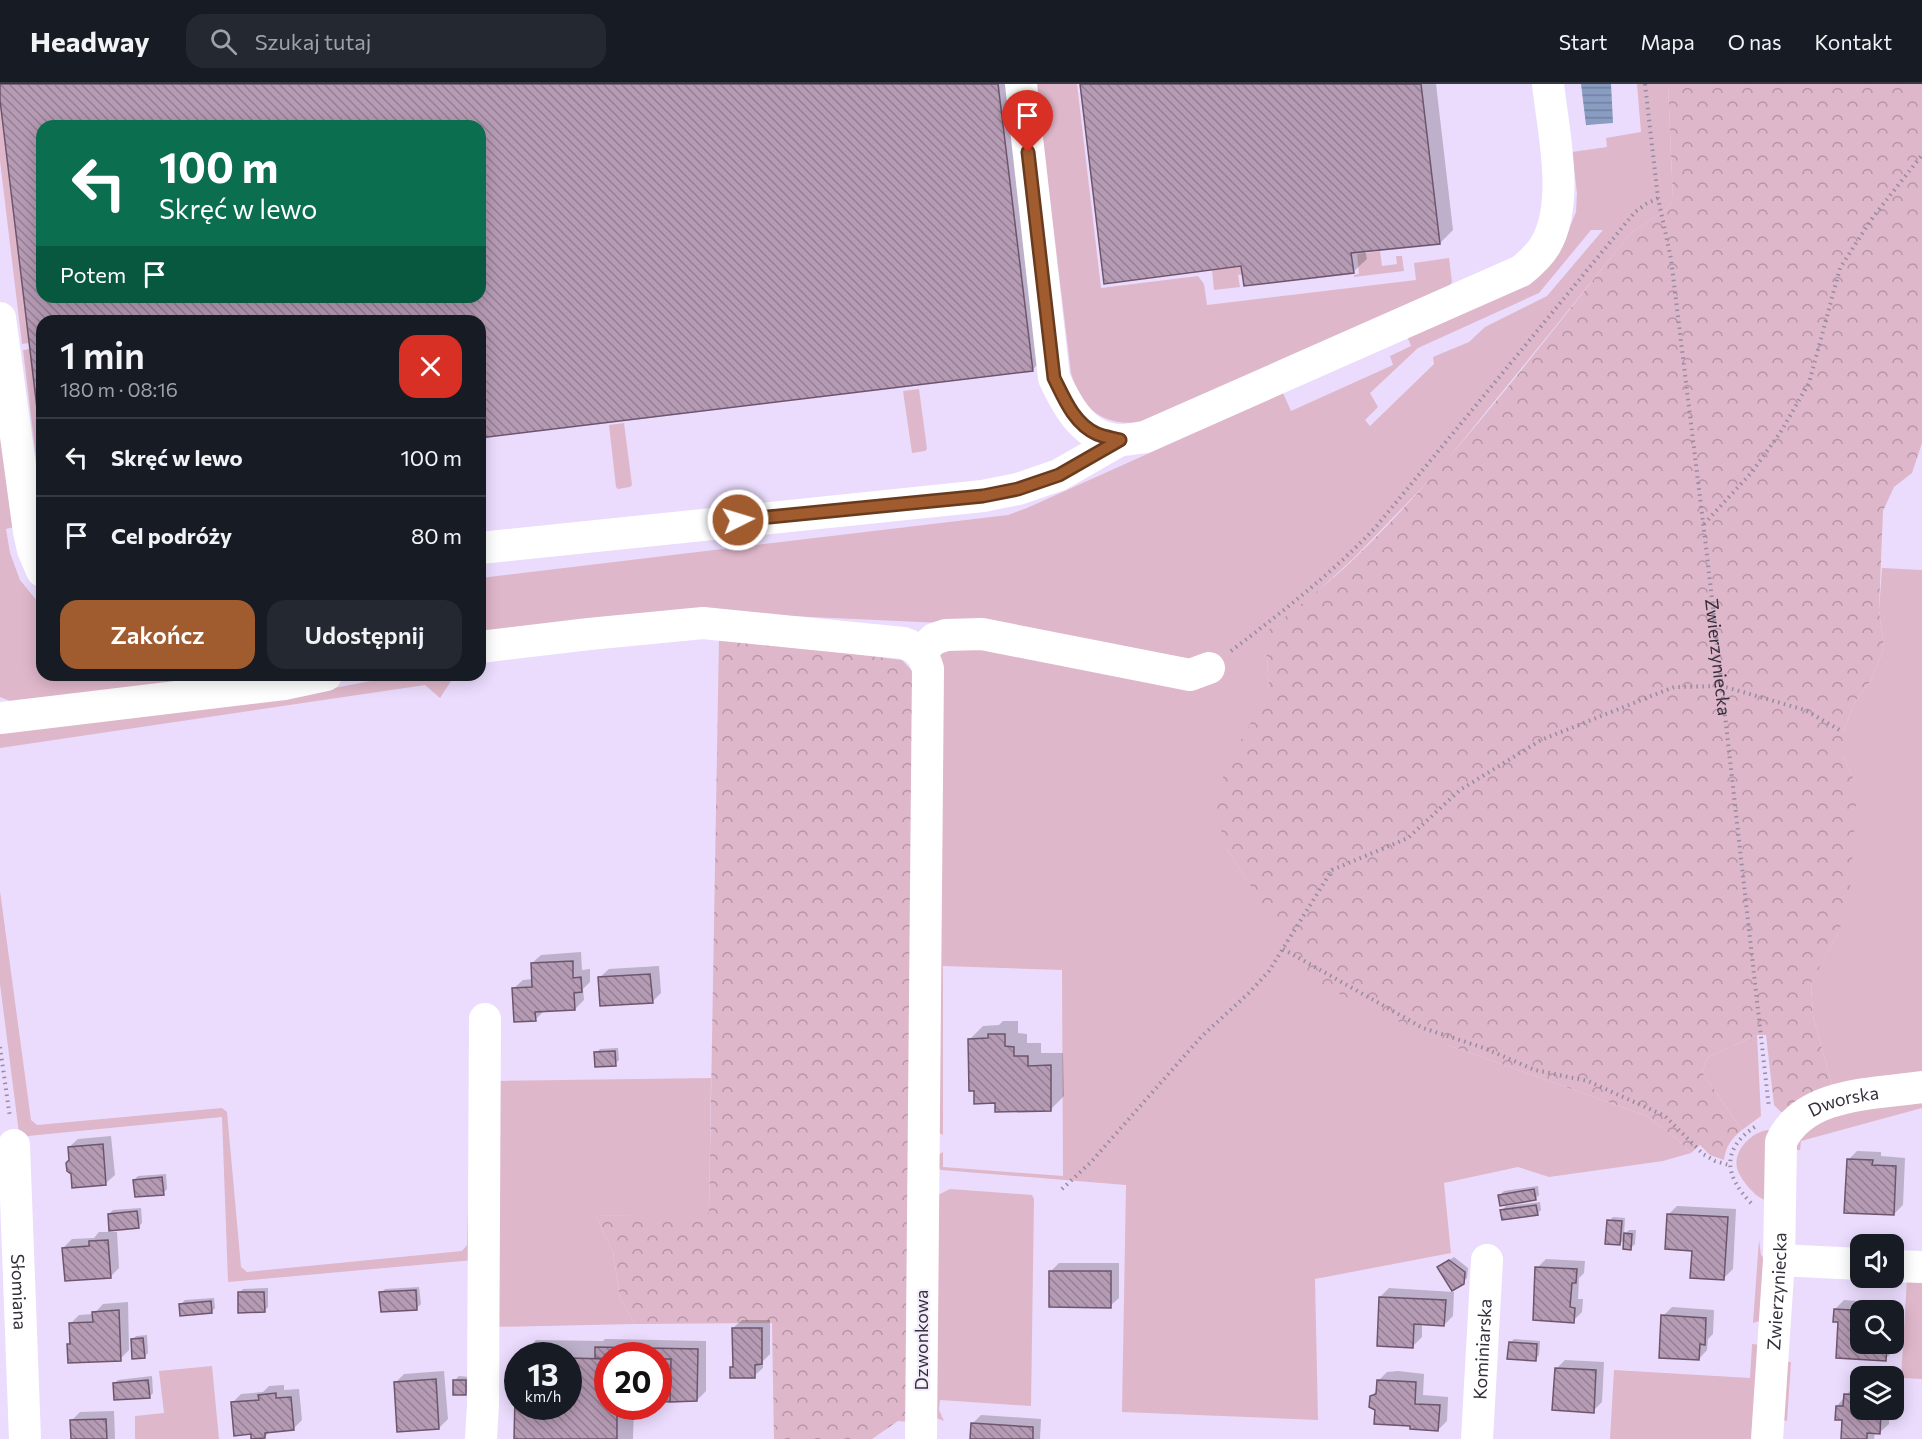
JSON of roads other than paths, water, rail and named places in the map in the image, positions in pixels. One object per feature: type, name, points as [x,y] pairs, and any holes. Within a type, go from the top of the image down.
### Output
[{"type":"street","points":[[1021,84],[1054,378],[1066,405],[1082,424],[1096,434],[1120,440],[1145,437],[1521,271],[1536,258],[1547,243],[1559,202],[1548,84]]},
{"type":"street","points":[[0,318],[35,531],[33,550],[36,557]]},
{"type":"street","points":[[486,547],[983,496],[1018,489],[1059,475],[1120,440]]},
{"type":"street","points":[[486,647],[610,631],[703,623],[903,643],[921,652],[934,639],[946,635],[982,634],[1190,675],[1209,668]]},
{"type":"street","name":"Dzwonkowa","points":[[921,652],[928,669],[921,1439]]},
{"type":"street","points":[[0,718],[298,681]]},
{"type":"street","points":[[481,1439],[485,1019]]},
{"type":"street","name":"Dworska","points":[[1770,1127],[1786,1132],[1812,1109],[1845,1098],[1922,1087]]},
{"type":"street","name":"Zwierzyniecka","points":[[1767,1439],[1779,1260],[1779,1221],[1770,1127]]},
{"type":"street","name":"Słomiana","points":[[14,1145],[25,1439]]},
{"type":"street","name":"Kominiarska","points":[[1477,1439],[1487,1260]]},
{"type":"street","points":[[1779,1260],[1850,1264]]},
{"type":"street","points":[[1904,1267],[1922,1268]]},
{"type":"water","points":[[1581,84],[1611,84],[1613,123],[1586,125]]}]
